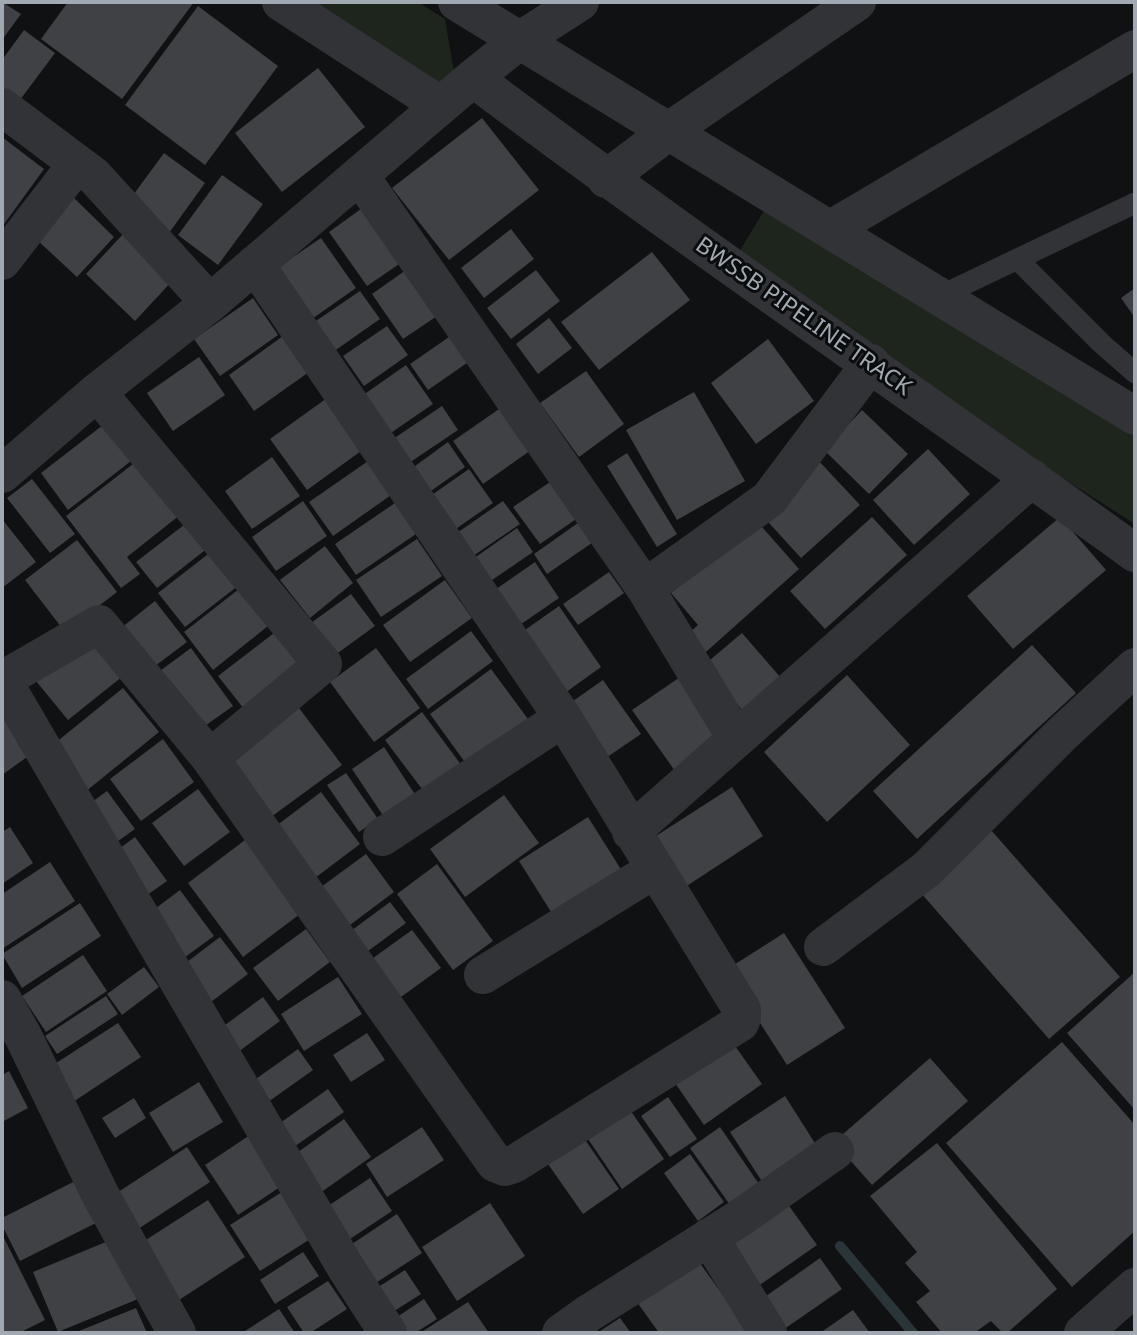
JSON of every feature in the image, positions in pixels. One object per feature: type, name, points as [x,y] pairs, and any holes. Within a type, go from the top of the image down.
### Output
[{"type":"street","points":[[281,2],[440,105]]},
{"type":"street","points":[[457,2],[1135,415]]},
{"type":"street","points":[[2,474],[97,392],[211,303],[473,78],[519,41],[580,2]]},
{"type":"street","points":[[606,179],[669,131],[857,2]]},
{"type":"street","points":[[831,229],[1135,49]]},
{"type":"street","name":"BWSSB PIPELINE TRACK","points":[[473,78],[606,179],[870,363],[1135,553]]},
{"type":"street","points":[[2,107],[94,176],[211,303]]},
{"type":"street","points":[[2,261],[77,164]]},
{"type":"street","points":[[360,176],[645,588],[736,738]]},
{"type":"street","points":[[255,264],[563,718],[742,1010],[743,1018],[740,1023],[514,1164],[505,1167],[495,1163],[210,758],[99,624],[2,679],[346,1268],[388,1333]]},
{"type":"street","points":[[645,588],[769,499],[870,363]]},
{"type":"street","points":[[97,392],[323,664],[210,758]]},
{"type":"street","points":[[631,832],[1032,478]]},
{"type":"street","points":[[823,947],[927,869],[1062,734],[1135,667]]},
{"type":"street","points":[[382,837],[563,718]]},
{"type":"street","points":[[484,975],[654,870]]},
{"type":"street","points":[[2,999],[23,1036],[101,1196],[177,1333]]},
{"type":"street","points":[[563,1333],[740,1218],[835,1151]]},
{"type":"street","points":[[709,1237],[768,1333]]},
{"type":"street","points":[[1083,1333],[1135,1287]]},
{"type":"lane","points":[[940,296],[1135,203]]},
{"type":"lane","points":[[1017,259],[1135,373]]},
{"type":"shaded area","points":[[296,2],[418,2],[445,19],[455,78],[439,95]]},
{"type":"shaded area","points":[[768,204],[1135,432],[1135,524],[730,267]]},
{"type":"building","points":[[2,2],[21,14],[2,40]]},
{"type":"building","points":[[68,2],[194,2],[122,99],[41,39]]},
{"type":"building","points":[[198,6],[278,66],[205,165],[125,105]]},
{"type":"building","points":[[24,30],[55,53],[14,108],[2,98],[2,60]]},
{"type":"building","points":[[318,68],[365,127],[282,192],[235,133]]},
{"type":"building","points":[[482,118],[539,190],[449,260],[392,188]]},
{"type":"building","points":[[2,137],[44,169],[2,227]]},
{"type":"building","points":[[164,153],[205,183],[169,233],[128,202]]},
{"type":"building","points":[[222,175],[263,204],[218,265],[178,235]]},
{"type":"building","points":[[74,198],[114,237],[77,277],[36,239]]},
{"type":"building","points":[[372,201],[411,256],[367,286],[329,232]]},
{"type":"building","points":[[511,229],[534,259],[484,298],[461,268]]},
{"type":"building","points":[[124,233],[174,279],[135,321],[86,274]]},
{"type":"building","points":[[321,238],[356,288],[309,321],[274,270]]},
{"type":"building","points":[[652,252],[690,300],[599,370],[561,322]]},
{"type":"building","points":[[416,263],[449,308],[403,339],[372,294]]},
{"type":"building","points":[[536,270],[560,301],[511,339],[487,308]]},
{"type":"building","points":[[1135,288],[1135,318],[1121,298]]},
{"type":"building","points":[[360,291],[380,319],[330,354],[310,325]]},
{"type":"building","points":[[253,298],[278,335],[220,376],[194,339]]},
{"type":"building","points":[[549,318],[572,348],[538,374],[516,344]]},
{"type":"building","points":[[387,326],[408,355],[364,386],[343,356]]},
{"type":"building","points":[[462,328],[480,354],[428,390],[410,364]]},
{"type":"building","points":[[283,336],[309,372],[254,411],[229,375]]},
{"type":"building","points":[[768,339],[814,401],[756,444],[711,383]]},
{"type":"building","points":[[199,357],[225,395],[173,431],[147,393]]},
{"type":"building","points":[[406,365],[433,404],[382,439],[356,400]]},
{"type":"building","points":[[586,371],[624,424],[579,457],[540,403]]},
{"type":"building","points":[[694,392],[745,481],[677,520],[626,430]]},
{"type":"building","points":[[327,398],[364,449],[307,490],[270,439]]},
{"type":"building","points":[[512,400],[541,443],[483,484],[453,441]]},
{"type":"building","points":[[442,406],[458,430],[409,463],[393,439]]},
{"type":"building","points":[[862,410],[908,454],[869,494],[824,450]]},
{"type":"building","points":[[112,418],[140,454],[68,510],[41,473]]},
{"type":"building","points":[[448,442],[465,467],[428,493],[411,469]]},
{"type":"building","points":[[928,449],[970,494],[914,545],[873,500]]},
{"type":"building","points":[[627,453],[677,534],[657,547],[607,466]]},
{"type":"building","points":[[142,457],[185,511],[127,557],[140,574],[121,588],[66,516]]},
{"type":"building","points":[[272,457],[300,496],[252,529],[225,491]]},
{"type":"building","points":[[371,459],[394,493],[333,536],[309,502]]},
{"type":"building","points":[[817,459],[860,505],[801,558],[759,512]]},
{"type":"building","points":[[469,469],[493,503],[450,533],[426,499]]},
{"type":"building","points":[[556,478],[582,515],[540,544],[513,507]]},
{"type":"building","points":[[32,479],[75,534],[50,553],[7,498]]},
{"type":"building","points":[[303,501],[327,536],[276,571],[252,537]]},
{"type":"building","points":[[503,501],[520,524],[470,558],[454,535]]},
{"type":"building","points":[[395,503],[416,534],[356,575],[335,544]]},
{"type":"building","points":[[872,517],[907,555],[825,629],[790,591]]},
{"type":"building","points":[[1060,517],[1106,570],[1013,649],[967,596]]},
{"type":"building","points":[[585,518],[599,538],[547,574],[534,554]]},
{"type":"building","points":[[2,519],[36,562],[2,588]]},
{"type":"building","points":[[755,519],[799,569],[698,659],[681,640],[698,625],[671,593]]},
{"type":"building","points":[[189,521],[209,547],[157,588],[136,562]]},
{"type":"building","points":[[517,528],[533,552],[479,589],[463,566]]},
{"type":"building","points":[[417,539],[442,576],[381,617],[356,580]]},
{"type":"building","points":[[77,540],[117,592],[65,632],[25,580]]},
{"type":"building","points":[[325,546],[353,583],[310,618],[280,580]]},
{"type":"building","points":[[212,551],[239,585],[185,627],[158,593]]},
{"type":"building","points":[[535,562],[559,598],[514,629],[489,594]]},
{"type":"building","points":[[609,572],[624,593],[578,625],[563,604]]},
{"type":"building","points":[[445,580],[472,618],[410,662],[383,625]]},
{"type":"building","points":[[239,589],[268,626],[213,670],[184,632]]},
{"type":"building","points":[[351,594],[375,626],[331,658],[308,625]]},
{"type":"building","points":[[155,601],[187,642],[147,672],[116,632]]},
{"type":"building","points":[[559,606],[601,667],[558,698],[515,637]]},
{"type":"building","points":[[471,631],[493,661],[428,709],[406,679]]},
{"type":"building","points":[[274,633],[299,665],[244,709],[218,676]]},
{"type":"building","points":[[742,633],[781,678],[743,711],[704,665]]},
{"type":"building","points":[[91,636],[123,676],[68,720],[36,681]]},
{"type":"building","points":[[1032,645],[1076,693],[917,839],[873,791]]},
{"type":"building","points":[[191,648],[233,706],[195,733],[153,676]]},
{"type":"building","points":[[376,648],[420,708],[374,742],[330,682]]},
{"type":"building","points":[[491,669],[528,719],[467,765],[430,714]]},
{"type":"building","points":[[686,673],[729,734],[675,771],[632,710]]},
{"type":"building","points":[[847,675],[910,745],[827,822],[764,752]]},
{"type":"building","points":[[603,680],[641,734],[600,762],[563,708]]},
{"type":"building","points":[[123,688],[159,732],[85,792],[49,748]]},
{"type":"building","points":[[2,703],[34,752],[2,775]]},
{"type":"building","points":[[296,704],[342,765],[271,817],[225,756]]},
{"type":"building","points":[[422,712],[462,766],[425,793],[385,740]]},
{"type":"building","points":[[163,739],[194,782],[141,821],[110,779]]},
{"type":"building","points":[[384,747],[418,799],[386,820],[352,769]]},
{"type":"building","points":[[346,773],[378,819],[359,832],[327,785]]},
{"type":"building","points":[[732,787],[763,836],[676,893],[645,843]]},
{"type":"building","points":[[198,789],[230,832],[184,866],[152,823]]},
{"type":"building","points":[[107,791],[135,829],[114,844],[85,807]]},
{"type":"building","points":[[321,792],[360,844],[315,878],[276,826]]},
{"type":"building","points":[[504,795],[539,843],[465,897],[430,849]]},
{"type":"building","points":[[588,817],[622,871],[553,915],[519,861]]},
{"type":"building","points":[[10,827],[33,863],[2,884],[2,832]]},
{"type":"building","points":[[991,830],[1120,977],[1049,1039],[920,892]]},
{"type":"building","points":[[135,837],[167,881],[140,900],[108,857]]},
{"type":"building","points":[[245,840],[300,914],[243,957],[188,883]]},
{"type":"building","points":[[366,854],[394,892],[338,934],[310,895]]},
{"type":"building","points":[[50,862],[75,901],[2,949],[2,894]]},
{"type":"building","points":[[437,864],[493,941],[453,970],[397,894]]},
{"type":"building","points":[[180,890],[214,936],[181,960],[148,914]]},
{"type":"building","points":[[390,902],[406,923],[360,957],[344,936]]},
{"type":"building","points":[[80,903],[101,936],[22,988],[2,954]]},
{"type":"building","points":[[306,929],[330,962],[278,1001],[253,968]]},
{"type":"building","points":[[412,930],[441,968],[394,1002],[366,963]]},
{"type":"building","points":[[784,933],[845,1028],[787,1065],[726,970]]},
{"type":"building","points":[[220,937],[248,974],[207,1005],[179,968]]},
{"type":"building","points":[[83,955],[107,991],[46,1032],[22,996]]},
{"type":"building","points":[[144,967],[159,987],[122,1015],[107,994]]},
{"type":"building","points":[[1135,972],[1135,1110],[1067,1033]]},
{"type":"building","points":[[338,977],[362,1014],[304,1051],[281,1014]]},
{"type":"building","points":[[106,996],[118,1014],[57,1054],[45,1036]]},
{"type":"building","points":[[263,997],[280,1021],[238,1052],[221,1028]]},
{"type":"building","points":[[118,1023],[141,1057],[73,1102],[50,1067]]},
{"type":"building","points":[[367,1033],[385,1060],[351,1082],[333,1055]]},
{"type":"building","points":[[1062,1042],[1135,1125],[1135,1231],[1072,1287],[946,1143]]},
{"type":"building","points":[[733,1043],[762,1084],[704,1125],[675,1083]]},
{"type":"building","points":[[298,1049],[313,1070],[261,1107],[246,1086]]},
{"type":"building","points":[[930,1058],[968,1101],[872,1185],[834,1142]]},
{"type":"building","points":[[9,1071],[28,1108],[2,1122],[2,1075]]},
{"type":"building","points":[[199,1082],[223,1122],[173,1152],[149,1113]]},
{"type":"building","points":[[328,1089],[344,1112],[288,1151],[273,1128]]},
{"type":"building","points":[[785,1096],[818,1148],[763,1183],[730,1132]]},
{"type":"building","points":[[668,1097],[697,1139],[670,1157],[641,1116]]},
{"type":"building","points":[[134,1098],[146,1118],[115,1138],[102,1118]]},
{"type":"building","points":[[628,1107],[664,1159],[622,1189],[586,1136]]},
{"type":"building","points":[[344,1119],[371,1157],[313,1198],[287,1160]]},
{"type":"building","points":[[422,1127],[444,1160],[387,1197],[366,1164]]},
{"type":"building","points":[[720,1127],[759,1184],[730,1205],[690,1148]]},
{"type":"building","points":[[579,1131],[619,1189],[583,1214],[543,1157]]},
{"type":"building","points":[[250,1135],[283,1185],[238,1215],[205,1165]]},
{"type":"building","points":[[937,1143],[1057,1289],[1007,1333],[1003,1333],[991,1321],[974,1333],[942,1333],[916,1302],[930,1291],[905,1263],[917,1252],[870,1196]]},
{"type":"building","points":[[187,1147],[210,1182],[132,1233],[109,1198]]},
{"type":"building","points":[[690,1154],[724,1202],[698,1221],[664,1173]]},
{"type":"building","points":[[370,1178],[392,1211],[344,1243],[322,1210]]},
{"type":"building","points":[[79,1179],[100,1221],[20,1261],[2,1225],[2,1218]]},
{"type":"building","points":[[285,1190],[315,1236],[260,1271],[230,1225]]},
{"type":"building","points":[[782,1196],[817,1245],[754,1289],[720,1240]]},
{"type":"building","points":[[208,1200],[245,1257],[176,1302],[138,1245]]},
{"type":"building","points":[[490,1203],[525,1256],[457,1301],[422,1247]]},
{"type":"building","points":[[397,1214],[422,1253],[371,1286],[346,1248]]},
{"type":"building","points":[[2,1234],[45,1320],[19,1333],[2,1333]]},
{"type":"building","points":[[113,1239],[138,1299],[58,1332],[33,1272]]},
{"type":"building","points":[[303,1252],[319,1276],[275,1304],[260,1280]]},
{"type":"building","points":[[820,1258],[842,1289],[780,1332],[759,1301]]},
{"type":"building","points":[[697,1259],[750,1333],[659,1333],[637,1302]]},
{"type":"building","points":[[405,1270],[421,1294],[388,1315],[372,1291]]},
{"type":"building","points":[[328,1281],[347,1309],[310,1333],[304,1333],[287,1307]]},
{"type":"building","points":[[424,1299],[437,1319],[415,1333],[399,1333],[391,1321]]},
{"type":"building","points":[[468,1302],[489,1333],[420,1333]]},
{"type":"building","points":[[136,1308],[147,1333],[74,1333]]},
{"type":"building","points":[[279,1309],[295,1333],[242,1333]]},
{"type":"building","points":[[853,1310],[870,1333],[820,1333]]},
{"type":"building","points":[[620,1318],[631,1333],[597,1333]]},
{"type":"waterway","points":[[840,1246],[913,1333]]}]
